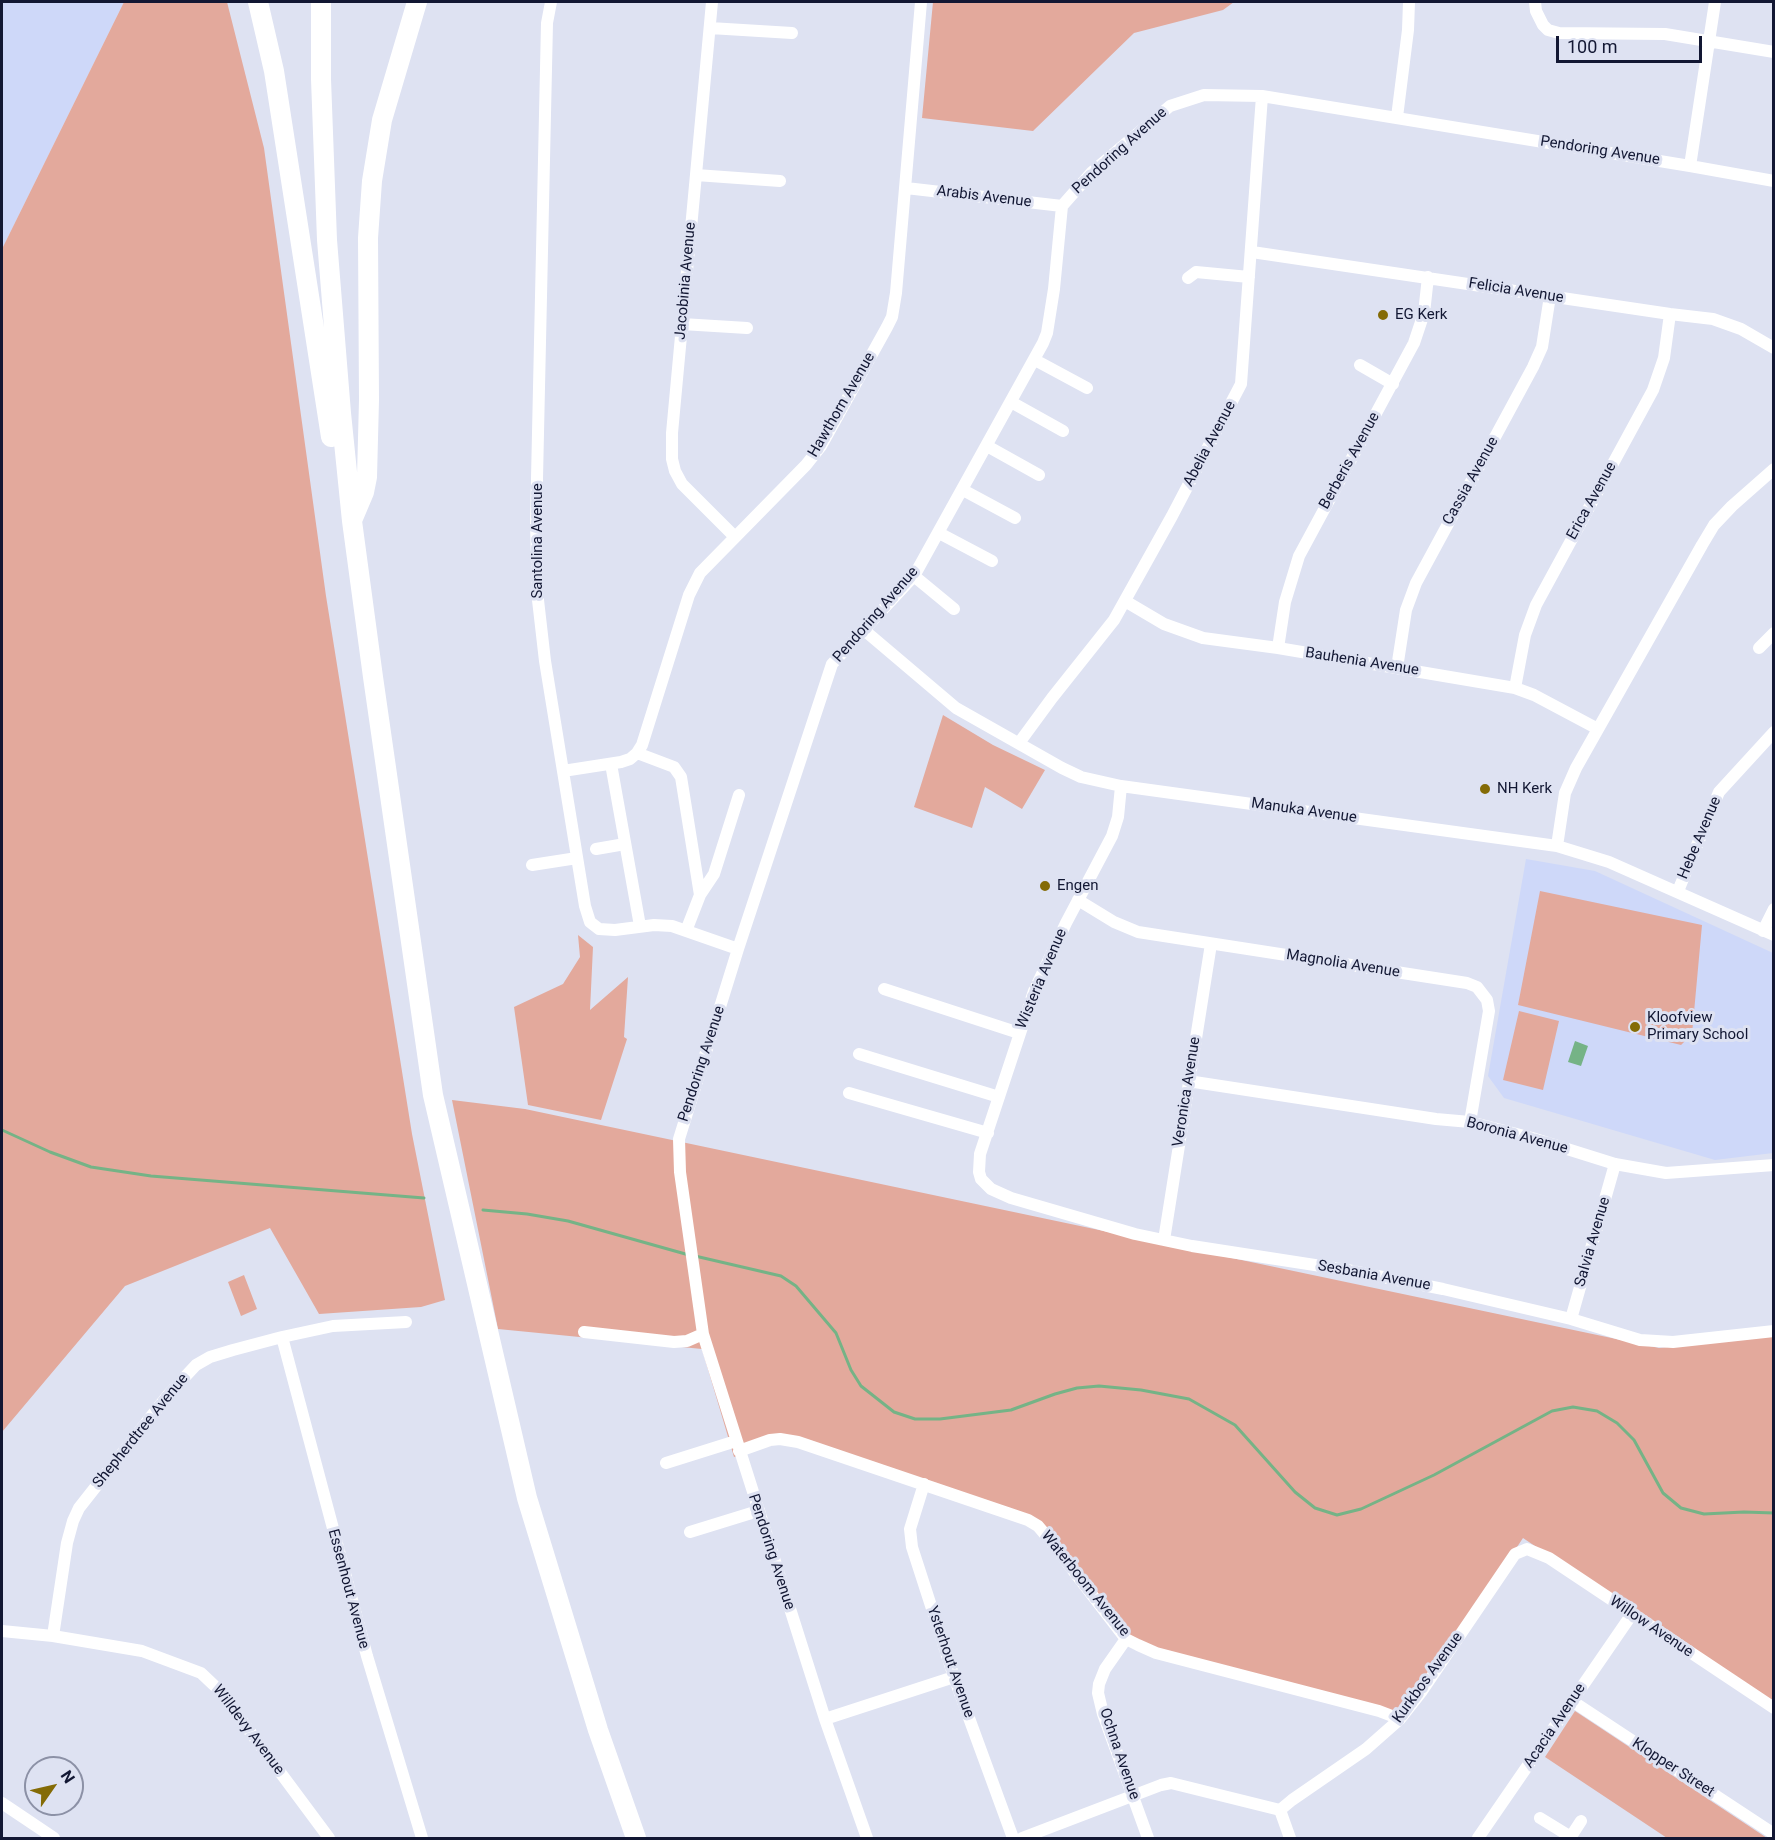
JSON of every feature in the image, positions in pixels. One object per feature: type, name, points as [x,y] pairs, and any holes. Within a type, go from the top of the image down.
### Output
[{"type":"highway","points":[[258,2],[274,71],[334,452],[342,493],[352,521]]},
{"type":"highway","points":[[321,2],[321,79],[327,240],[335,354],[352,521],[395,836],[434,1095],[527,1498],[598,1730],[636,1839]]},
{"type":"highway","points":[[352,521],[364,492],[368,467],[367,285],[372,181],[382,120],[417,2]]},
{"type":"street","name":"Santolina Avenue","points":[[551,2],[547,23],[537,546],[538,600],[542,641],[588,917],[595,927],[605,930],[672,926],[738,950]]},
{"type":"street","name":"Jacobinia Avenue","points":[[712,2],[681,324],[672,459],[682,484],[735,537]]},
{"type":"street","name":"Hawthorn Avenue","points":[[637,753],[642,745],[693,585],[700,573],[806,465],[821,446],[892,317],[906,188],[921,2]]},
{"type":"street","points":[[1397,117],[1408,30],[1409,2]]},
{"type":"street","points":[[1535,2],[1536,11],[1543,25],[1548,30],[1558,33],[1665,34],[1773,52]]},
{"type":"street","points":[[1690,166],[1715,2]]},
{"type":"street","points":[[710,28],[792,33]]},
{"type":"street","name":"Pendoring Avenue","points":[[867,1839],[825,1719],[703,1334],[680,1172],[679,1139],[832,664],[914,576],[1035,360],[1047,333],[1062,206],[1092,172],[1170,106],[1204,95],[1262,96],[1773,181]]},
{"type":"street","name":"Abelia Avenue","points":[[1019,743],[1114,620],[1238,392],[1241,384],[1252,252],[1262,96]]},
{"type":"street","points":[[696,175],[780,181]]},
{"type":"street","name":"Arabis Avenue","points":[[906,188],[1062,206]]},
{"type":"street","name":"Felicia Avenue","points":[[1252,252],[1725,322],[1741,328],[1773,348]]},
{"type":"street","points":[[1188,278],[1196,272],[1249,277]]},
{"type":"street","name":"Berberis Avenue","points":[[1278,648],[1285,602],[1299,556],[1393,384],[1418,332],[1424,313],[1428,277]]},
{"type":"street","name":"Cassia Avenue","points":[[1397,668],[1406,610],[1416,583],[1542,348],[1551,296]]},
{"type":"street","name":"Erica Avenue","points":[[1515,688],[1525,635],[1536,605],[1653,390],[1664,358],[1670,314]]},
{"type":"street","points":[[681,324],[747,328]]},
{"type":"street","points":[[1035,360],[1087,388]]},
{"type":"street","points":[[1360,365],[1393,384]]},
{"type":"street","points":[[1011,402],[1063,430]]},
{"type":"street","points":[[987,446],[1039,475]]},
{"type":"street","points":[[1557,846],[1565,793],[1598,729],[1714,525],[1773,469]]},
{"type":"street","points":[[963,490],[1016,518]]},
{"type":"street","points":[[939,532],[992,561]]},
{"type":"street","points":[[914,576],[954,609]]},
{"type":"street","name":"Bauhenia Avenue","points":[[1125,601],[1164,624],[1223,642],[1278,648],[1515,688],[1534,695],[1598,729]]},
{"type":"street","name":"Manuka Avenue","points":[[864,630],[956,708],[1082,777],[1121,786],[1557,846],[1609,862],[1768,933]]},
{"type":"street","points":[[1760,648],[1773,633]]},
{"type":"street","name":"Hebe Avenue","points":[[1678,891],[1719,792],[1773,732]]},
{"type":"street","points":[[563,771],[611,764],[630,759],[637,753],[674,767],[681,777],[700,895]]},
{"type":"street","points":[[611,764],[639,927]]},
{"type":"street","name":"Wisteria Avenue","points":[[981,1179],[980,1159],[1019,1033],[1046,963],[1112,836],[1118,817],[1121,786]]},
{"type":"street","points":[[686,931],[700,895],[714,874],[739,795]]},
{"type":"street","points":[[596,849],[625,844]]},
{"type":"street","points":[[532,865],[577,858]]},
{"type":"street","name":"Magnolia Avenue","points":[[1078,900],[1114,922],[1138,932],[1467,983],[1477,987],[1486,1000],[1489,1011],[1470,1122]]},
{"type":"street","points":[[1768,933],[1773,909]]},
{"type":"street","name":"Veronica Avenue","points":[[1164,1240],[1211,944]]},
{"type":"street","points":[[884,989],[1019,1033]]},
{"type":"street","points":[[859,1054],[999,1097]]},
{"type":"street","name":"Boronia Avenue","points":[[1188,1081],[1436,1119],[1470,1122],[1532,1138],[1615,1164],[1666,1173],[1773,1165]]},
{"type":"street","points":[[849,1094],[988,1133]]},
{"type":"street","name":"Salvia Avenue","points":[[1571,1319],[1615,1164]]},
{"type":"street","name":"Sesbania Avenue","points":[[981,1179],[991,1189],[1011,1198],[1098,1224],[1164,1240],[1347,1270],[1443,1289],[1571,1319],[1640,1341],[1658,1343],[1773,1331]]},
{"type":"street","name":"Shepherdtree Avenue","points":[[54,1636],[67,1543],[73,1521],[88,1495],[168,1395],[196,1365],[210,1357],[282,1337],[343,1324],[406,1323]]},
{"type":"street","points":[[584,1332],[674,1342],[687,1341],[703,1334]]},
{"type":"street","name":"Essenhout Avenue","points":[[282,1337],[367,1656],[423,1839]]},
{"type":"street","name":"Waterboom Avenue","points":[[666,1463],[770,1440],[791,1440],[1028,1520],[1038,1527],[1125,1639],[1156,1653],[1378,1711],[1400,1719]]},
{"type":"street","name":"Ysterhout Avenue","points":[[924,1484],[910,1536],[954,1677],[1013,1839]]},
{"type":"street","points":[[690,1532],[758,1511]]},
{"type":"street","name":"Willow Avenue","points":[[1527,1549],[1549,1558],[1773,1708]]},
{"type":"street","name":"Kurkbos Avenue","points":[[1280,1810],[1366,1749],[1400,1719],[1422,1691],[1506,1566],[1515,1554],[1527,1549]]},
{"type":"street","name":"Acacia Avenue","points":[[1478,1839],[1632,1614]]},
{"type":"street","name":"Willdevy Avenue","points":[[2,1631],[54,1636],[142,1651],[201,1673],[219,1690],[329,1839]]},
{"type":"street","name":"Ochna Avenue","points":[[1125,1639],[1105,1669],[1098,1693],[1103,1714],[1148,1839]]},
{"type":"street","points":[[825,1719],[954,1677]]},
{"type":"street","name":"Klopper Street","points":[[1572,1701],[1773,1834]]},
{"type":"street","points":[[1022,1839],[1171,1783],[1280,1810],[1290,1839]]},
{"type":"street","points":[[2,1803],[54,1839]]},
{"type":"street","points":[[1540,1818],[1571,1838],[1581,1821]]},
{"type":"shaded area","points":[[2,2],[124,2],[2,249]]},
{"type":"shaded area","points":[[124,2],[227,2],[264,148],[326,596],[412,1134],[445,1300],[421,1307],[319,1314],[270,1228],[125,1286],[2,1432],[2,249]]},
{"type":"shaded area","points":[[933,2],[1234,2],[1223,10],[1134,33],[1033,131],[922,118]]},
{"type":"shaded area","points":[[943,715],[993,745],[1045,770],[1022,809],[985,787],[972,828],[914,807]]},
{"type":"shaded area","name":"Kloofview Primary School","points":[[1526,859],[1595,871],[1773,953],[1773,1153],[1715,1160],[1504,1098],[1488,1076]]},
{"type":"shaded area","points":[[1540,891],[1702,925],[1692,1034],[1681,1045],[1518,1005]]},
{"type":"shaded area","points":[[578,935],[593,947],[590,1010],[628,977],[624,1037],[627,1039],[601,1120],[528,1105],[514,1007],[563,984],[580,957]]},
{"type":"shaded area","points":[[1519,1011],[1559,1021],[1543,1090],[1503,1080]]},
{"type":"shaded area","points":[[1575,1041],[1588,1046],[1581,1066],[1568,1062]]},
{"type":"shaded area","points":[[452,1100],[525,1109],[1659,1348],[1773,1335],[1773,1706],[1523,1538],[1406,1715],[1126,1643],[1034,1524],[786,1441],[734,1457],[702,1349],[498,1329]]},
{"type":"shaded area","points":[[244,1275],[257,1309],[241,1316],[228,1282]]},
{"type":"shaded area","points":[[1575,1711],[1767,1838],[1667,1838],[1545,1757]]},
{"type":"waterway","points":[[2,1130],[50,1152],[91,1167],[151,1176],[424,1198]]},
{"type":"waterway","points":[[483,1210],[568,1221],[689,1255]]},
{"type":"waterway","points":[[695,1256],[781,1276],[796,1286],[836,1333],[851,1370],[861,1386],[894,1412],[915,1419],[940,1419],[1011,1410],[1055,1394],[1077,1388],[1099,1386],[1141,1390],[1189,1399],[1235,1425],[1295,1492],[1315,1508],[1337,1515],[1361,1509],[1434,1475],[1552,1411],[1573,1407],[1597,1411],[1617,1423],[1634,1440],[1663,1493],[1681,1508],[1704,1514],[1774,1513]]},
{"type":"place","name":"EG Kerk","points":[[1383,315]]},
{"type":"place","name":"NH Kerk","points":[[1485,789]]},
{"type":"place","name":"Engen","points":[[1045,886]]},
{"type":"place","name":"Kloofview Primary School","points":[[1635,1027]]}]
